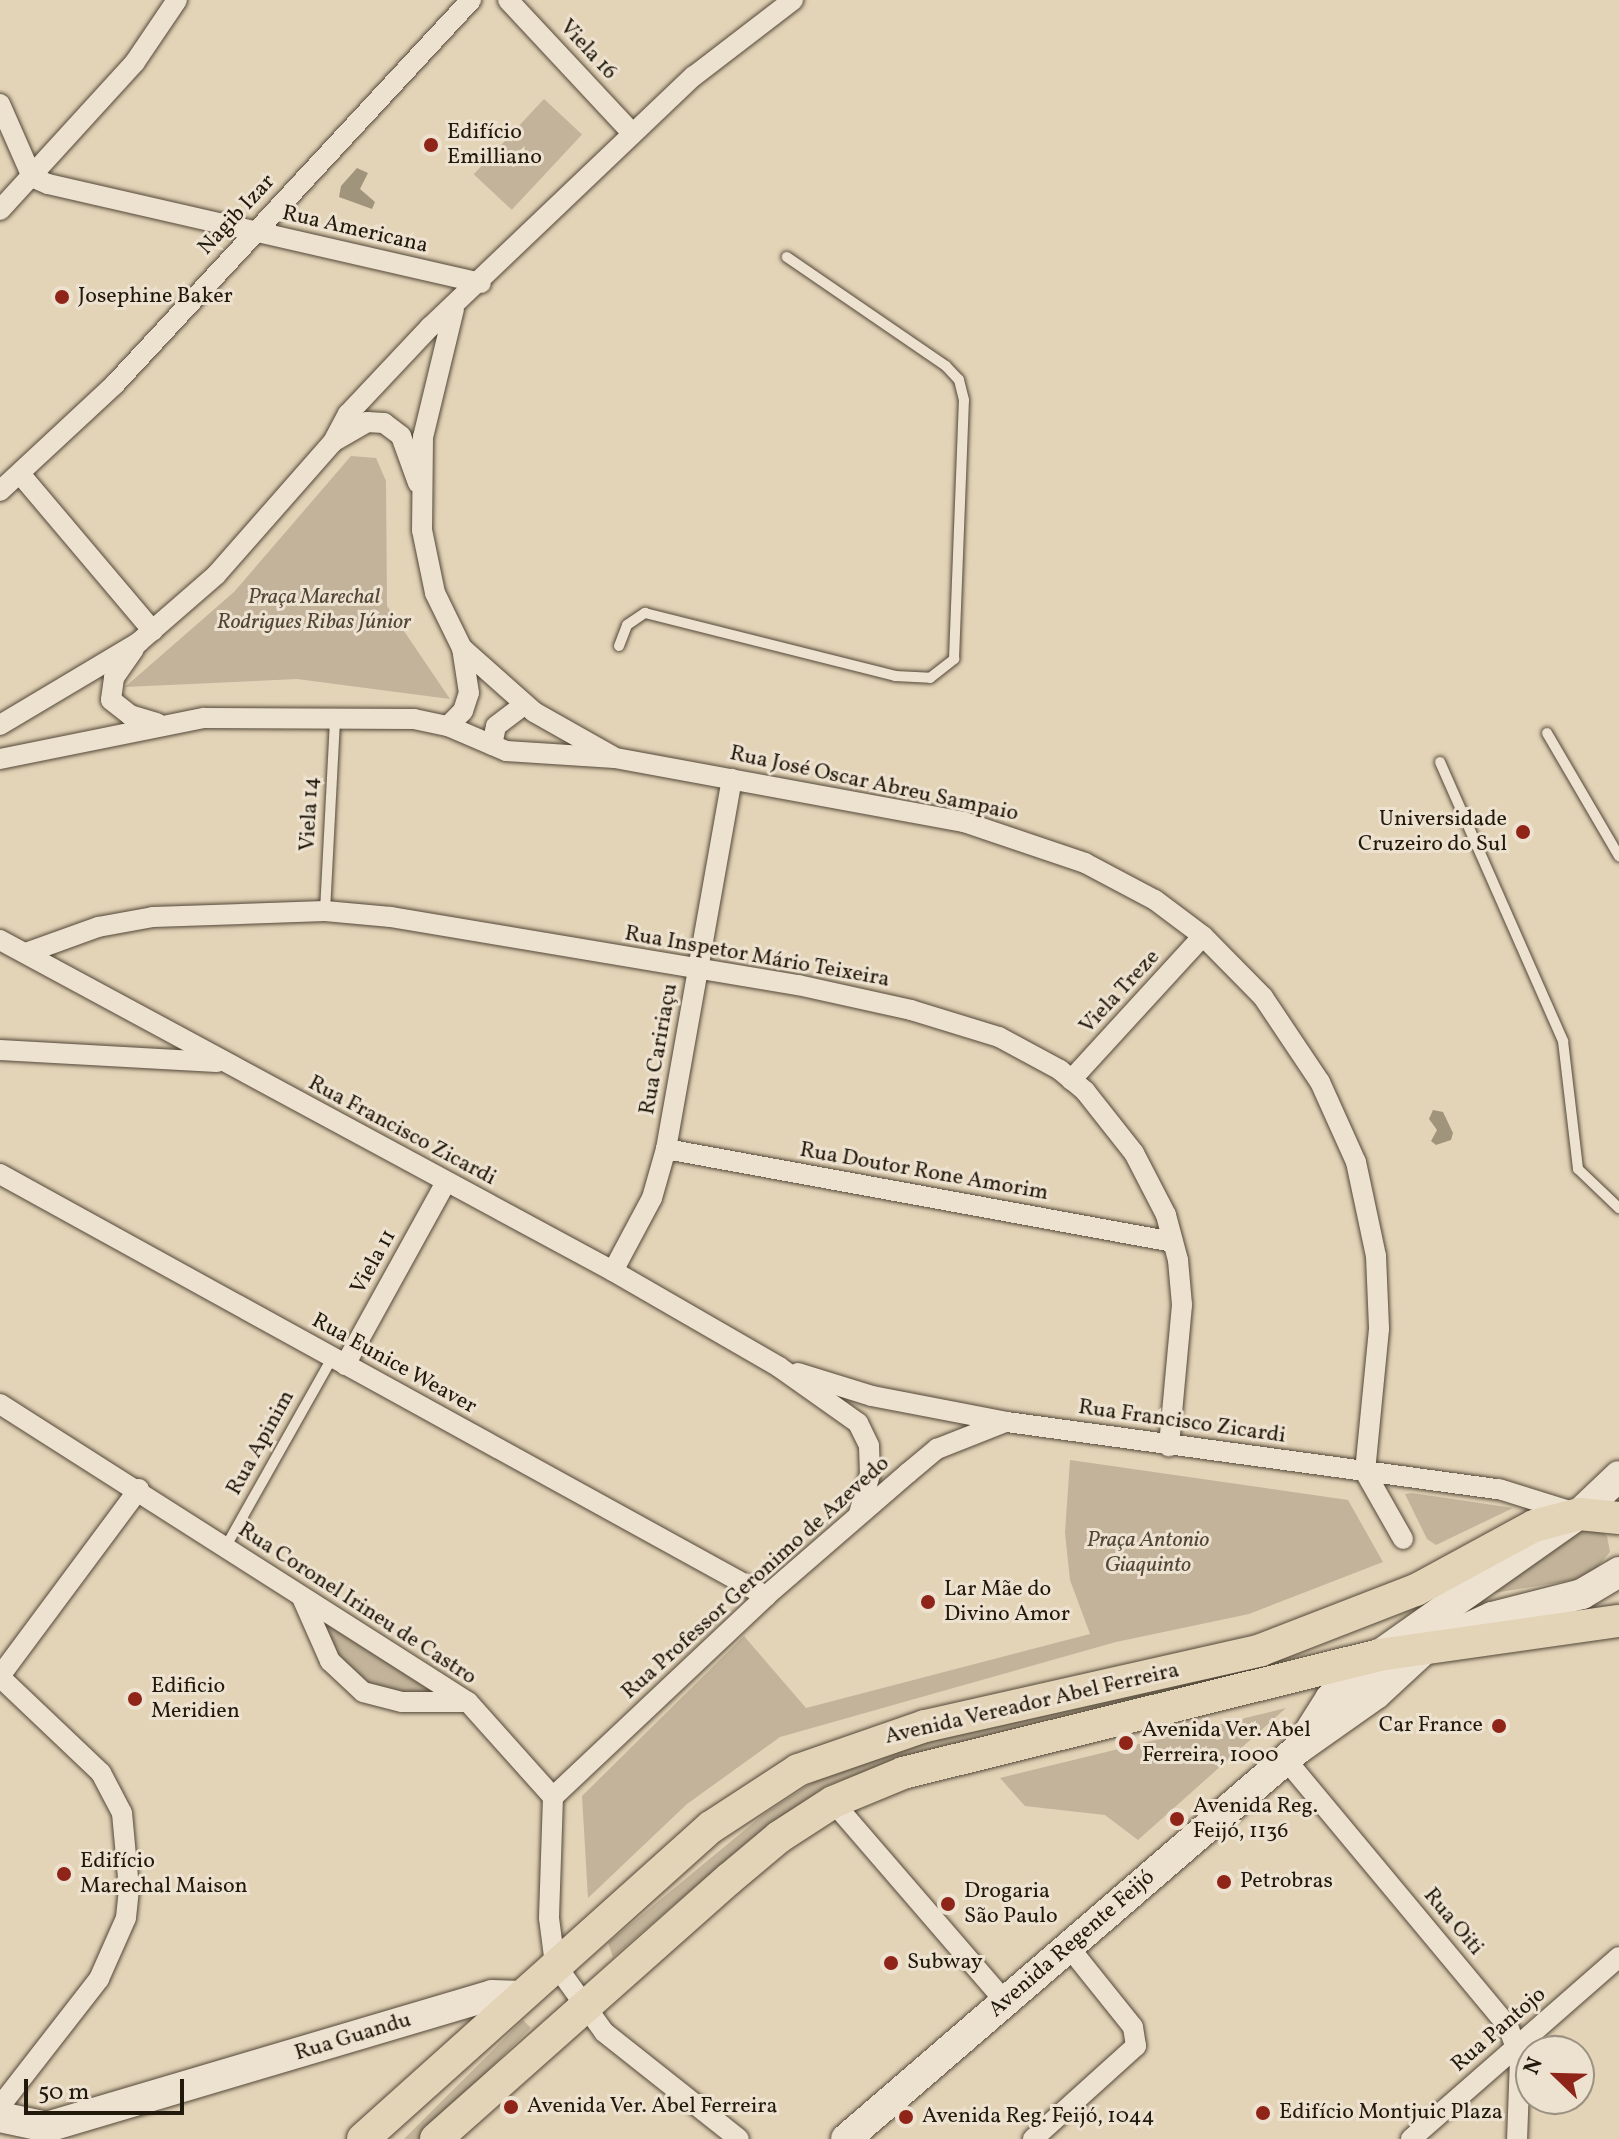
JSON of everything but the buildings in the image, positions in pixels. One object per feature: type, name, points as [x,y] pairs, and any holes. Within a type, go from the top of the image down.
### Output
[{"type":"main road","name":"Avenida Regente Feijó","points":[[1292,1755],[1330,1699],[1379,1655],[1579,1514],[1619,1476]]},
{"type":"main road","name":"Avenida Vereador Abel Ferreira","points":[[363,2139],[711,1827],[798,1770],[925,1726],[1282,1644],[1416,1590],[1534,1526],[1579,1514],[1619,1518]]},
{"type":"main road","name":"Avenida Regente Feijó","points":[[846,2139],[1292,1755],[1376,1694],[1428,1646],[1492,1617],[1582,1594],[1619,1572]]},
{"type":"main road","name":"Avenida Vereador Abel Ferreira","points":[[436,2139],[779,1837],[833,1802],[903,1773],[1379,1655],[1619,1621]]},
{"type":"main road","name":"Rua Guandu","points":[[0,2117],[47,2127],[492,1995],[521,1996]]},
{"type":"street","points":[[0,210],[135,62],[177,0]]},
{"type":"street","name":"Nagib Izar","points":[[0,491],[21,475],[115,384],[471,0]]},
{"type":"street","name":"Viela 16","points":[[508,0],[632,133]]},
{"type":"street","points":[[0,725],[146,637],[216,575],[333,442],[348,414],[430,327],[454,309],[694,76],[793,0]]},
{"type":"street","points":[[0,104],[32,177]]},
{"type":"street","name":"Rua Americana","points":[[32,177],[481,283]]},
{"type":"street","points":[[448,726],[463,711],[469,693],[462,648],[435,593],[422,530],[427,412],[454,309]]},
{"type":"street","points":[[333,442],[367,422],[384,423],[401,436],[423,498]]},
{"type":"street","points":[[21,475],[146,637]]},
{"type":"street","points":[[146,637],[114,678],[111,700],[130,715],[162,725]]},
{"type":"street","points":[[462,648],[525,704],[615,758]]},
{"type":"street","points":[[492,745],[496,726],[525,704]]},
{"type":"street","name":"Rua José Oscar Abreu Sampaio","points":[[0,759],[204,718],[414,719],[448,726],[492,745],[536,754],[615,758],[964,822],[1021,838],[1155,900],[1203,936],[1263,997],[1298,1045],[1356,1162],[1376,1256],[1379,1329],[1365,1472]]},
{"type":"street","points":[[536,754],[548,745],[549,721]]},
{"type":"street","name":"Rua Caririaçu","points":[[613,1271],[652,1198],[666,1149],[732,779]]},
{"type":"street","name":"Rua Inspetor Mário Teixeira","points":[[26,953],[98,927],[153,917],[325,911],[391,917],[851,995],[960,1023],[1022,1049],[1071,1080],[1134,1153],[1166,1215],[1182,1305],[1169,1446]]},
{"type":"street","name":"Viela Treze","points":[[1071,1080],[1203,936]]},
{"type":"street","name":"Rua Francisco Zicardi","points":[[0,940],[613,1271],[779,1367],[858,1423],[869,1446],[870,1474],[859,1514]]},
{"type":"street","points":[[0,1050],[221,1062]]},
{"type":"street","name":"Rua Doutor Rone Amorim","points":[[666,1149],[1173,1242]]},
{"type":"street","name":"Rua Eunice Weaver","points":[[0,1174],[766,1596]]},
{"type":"street","name":"Viela 11","points":[[339,1361],[446,1182]]},
{"type":"street","name":"Rua Francisco Zicardi","points":[[779,1367],[872,1396],[1007,1422],[1528,1494],[1579,1514]]},
{"type":"street","name":"Rua Coronel Irineu de Castro","points":[[0,1404],[139,1489],[303,1600],[468,1702],[553,1797]]},
{"type":"street","name":"Rua Professor Geronimo de Azevedo","points":[[553,1797],[766,1596],[937,1449],[1007,1422]]},
{"type":"street","points":[[1365,1472],[1403,1539]]},
{"type":"street","points":[[0,2106],[99,1979],[126,1918],[129,1889],[122,1813],[101,1773],[0,1677],[139,1489]]},
{"type":"street","points":[[303,1600],[330,1661],[363,1692],[402,1702],[468,1702]]},
{"type":"street","name":"Rua Oiti","points":[[1292,1755],[1500,2015],[1515,2041]]},
{"type":"street","points":[[553,1797],[549,1918],[555,1964],[604,2032],[739,2139]]},
{"type":"street","points":[[833,1802],[1005,2001]]},
{"type":"street","points":[[1033,2139],[1136,2046],[1133,2027],[1069,1947]]},
{"type":"street","name":"Rua Pantojo","points":[[1530,2035],[1619,1957]]},
{"type":"street","name":"Rua Pantojo","points":[[1411,2139],[1515,2049]]},
{"type":"street","points":[[1517,2115],[1517,2139]]},
{"type":"lane","points":[[619,646],[627,625],[645,613],[895,676],[930,678],[954,659],[964,400],[959,380],[946,366],[787,257]]},
{"type":"lane","name":"Viela 14","points":[[325,911],[335,718]]},
{"type":"lane","points":[[1547,733],[1619,856]]},
{"type":"lane","points":[[1440,762],[1563,1041],[1578,1169],[1619,1208]]},
{"type":"lane","name":"Rua Apinim","points":[[225,1548],[339,1361]]},
{"type":"green space","points":[[544,99],[582,134],[512,210],[474,174]]},
{"type":"green space","name":"Praça Marechal Rodrigues Ribas Júnior","points":[[351,456],[376,458],[386,481],[387,606],[450,699],[297,679],[125,687],[234,592]]},
{"type":"green space","name":"Praça Antonio Giaquinto","points":[[1070,1460],[1348,1500],[1383,1562],[1249,1614],[1116,1642],[780,1737],[687,1804],[588,1898],[582,1796],[744,1636],[806,1708],[1090,1634],[1070,1580],[1065,1533]]},
{"type":"green space","points":[[1405,1494],[1513,1508],[1436,1545],[1427,1539]]},
{"type":"green space","points":[[1595,1526],[1607,1536],[1610,1552],[1595,1570],[1574,1580],[1494,1593],[1458,1620],[1449,1607],[1574,1531]]},
{"type":"green space","points":[[316,1615],[441,1697],[368,1688],[346,1672]]},
{"type":"green space","points":[[1245,1667],[1247,1676],[907,1756],[826,1786],[753,1837],[613,1957],[608,1943],[764,1814],[824,1775],[902,1744]]},
{"type":"green space","points":[[1286,1708],[1138,1840],[1105,1815],[1025,1806],[1000,1778]]},
{"type":"green space","points":[[523,2020],[531,2028],[420,2139],[404,2139]]},
{"type":"shaded area","points":[[357,168],[368,173],[360,189],[375,202],[372,209],[339,197],[341,186]]},
{"type":"shaded area","points":[[1433,1110],[1443,1112],[1453,1133],[1451,1140],[1436,1145],[1431,1141],[1437,1130],[1429,1119]]},
{"type":"place","name":"Edifício Emilliano","points":[[431,145]]},
{"type":"place","name":"Josephine Baker","points":[[62,297]]},
{"type":"place","name":"Universidade Cruzeiro do Sul","points":[[1523,832]]},
{"type":"place","name":"Lar Mãe do Divino Amor","points":[[928,1602]]},
{"type":"place","name":"Edificio Meridien","points":[[135,1699]]},
{"type":"place","name":"Car France","points":[[1499,1726]]},
{"type":"place","name":"Avenida Ver. Abel Ferreira, 1000","points":[[1126,1743]]},
{"type":"place","name":"Avenida Reg. Feijó, 1136","points":[[1177,1819]]},
{"type":"place","name":"Edifício Marechal Maison","points":[[64,1874]]},
{"type":"place","name":"Petrobras","points":[[1224,1882]]},
{"type":"place","name":"Drogaria São Paulo","points":[[948,1904]]},
{"type":"place","name":"Subway","points":[[891,1963]]},
{"type":"place","name":"Avenida Ver. Abel Ferreira","points":[[511,2107]]},
{"type":"place","name":"Edifício Montjuic Plaza","points":[[1263,2113]]},
{"type":"place","name":"Avenida Reg. Feijó, 1044","points":[[906,2117]]}]
